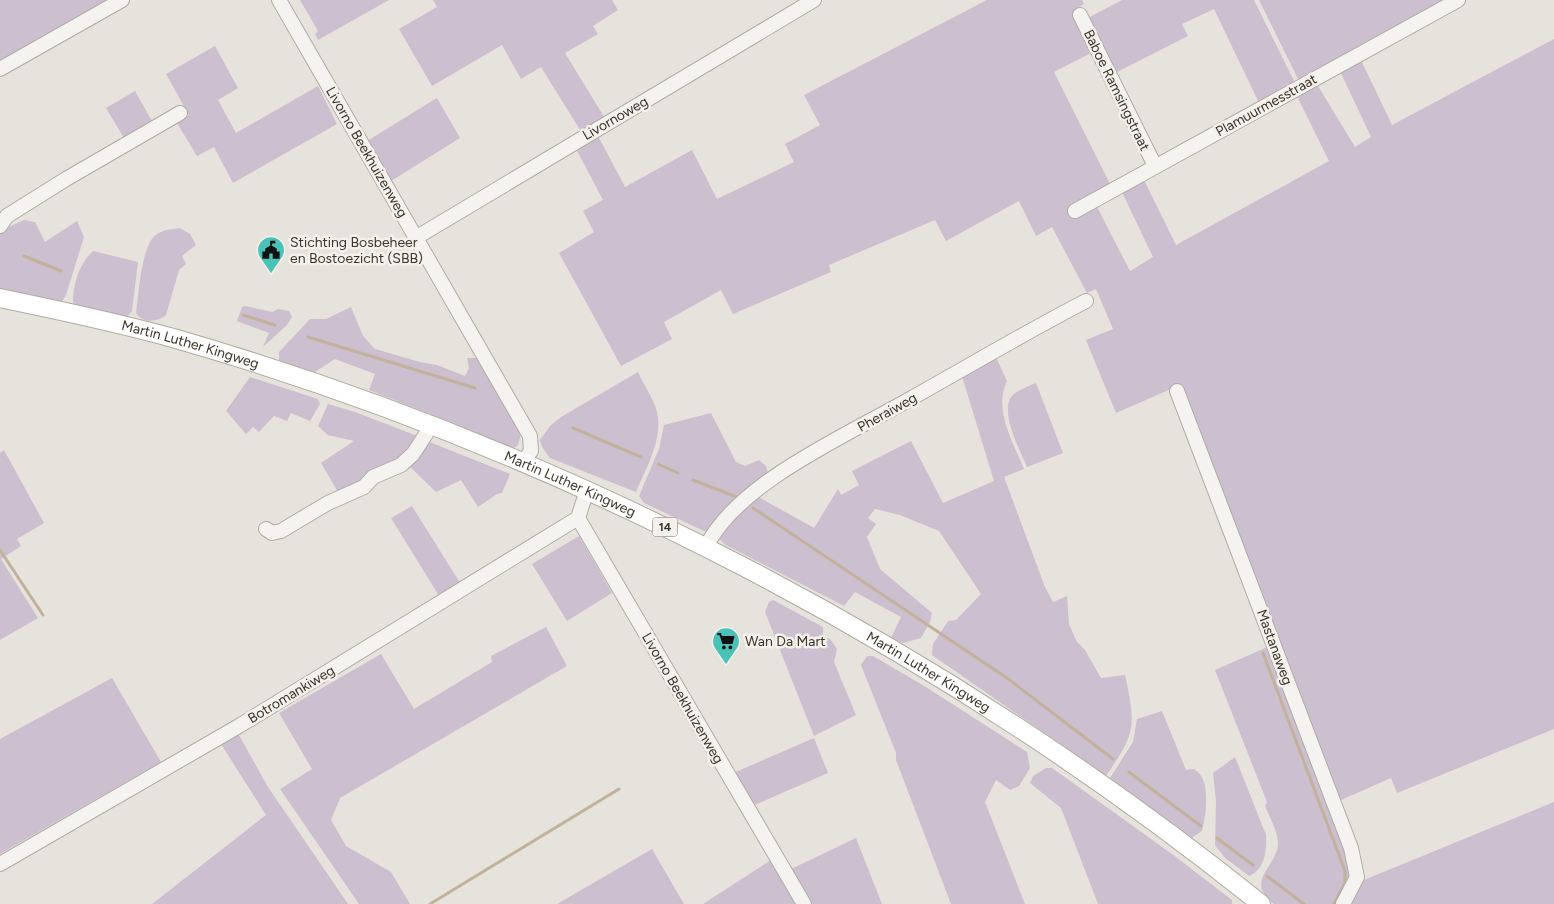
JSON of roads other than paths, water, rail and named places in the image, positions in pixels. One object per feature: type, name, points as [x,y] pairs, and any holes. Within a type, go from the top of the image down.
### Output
[{"type":"main road","name":"Martin Luther Kingweg","points":[[0,298],[44,306],[173,338],[399,413],[523,462],[587,490],[706,547],[838,619],[1001,716],[1102,785],[1260,904]]},
{"type":"street","points":[[0,69],[122,0]]},
{"type":"street","name":"Livorno Beekhuizenweg","points":[[279,0],[530,436],[531,450],[523,462]]},
{"type":"street","name":"Livornoweg","points":[[417,237],[814,0]]},
{"type":"street","name":"Plamuurmesstraat","points":[[1075,211],[1458,0]]},
{"type":"street","name":"Baboe Ramsingstraat","points":[[1080,15],[1155,166]]},
{"type":"street","points":[[0,226],[8,216],[180,113]]},
{"type":"street","name":"Pheraiweg","points":[[706,547],[714,532],[726,517],[774,476],[1022,334],[1086,300]]},
{"type":"street","name":"Mastanaweg","points":[[1177,391],[1352,848],[1357,877],[1344,904]]},
{"type":"street","points":[[266,530],[272,533],[281,531],[328,503],[364,487],[374,477],[401,465],[413,454],[426,434]]},
{"type":"street","points":[[578,518],[587,490]]},
{"type":"street","name":"Livorno Beekhuizenweg","points":[[578,518],[804,904]]},
{"type":"street","name":"Botromankiweg","points":[[0,864],[239,726],[578,518]]},
{"type":"waterway","points":[[24,256],[61,271]]},
{"type":"waterway","points":[[243,315],[275,325]]},
{"type":"waterway","points":[[308,337],[475,388]]},
{"type":"waterway","points":[[573,428],[641,457]]},
{"type":"waterway","points":[[658,464],[678,473]]},
{"type":"waterway","points":[[693,480],[737,497]]},
{"type":"waterway","points":[[753,508],[1007,678],[1113,759]]},
{"type":"waterway","points":[[0,550],[43,615]]},
{"type":"waterway","points":[[1263,653],[1345,871],[1345,883],[1334,904]]},
{"type":"waterway","points":[[1129,772],[1201,826]]},
{"type":"waterway","points":[[430,904],[619,789]]},
{"type":"waterway","points":[[1217,838],[1253,865]]},
{"type":"waterway","points":[[1267,876],[1304,904]]},
{"type":"place","name":"Stichting Bosbeheer en Bostoezicht (SBB)","points":[[271,274]]},
{"type":"place","name":"Wan Da Mart","points":[[726,665]]}]
